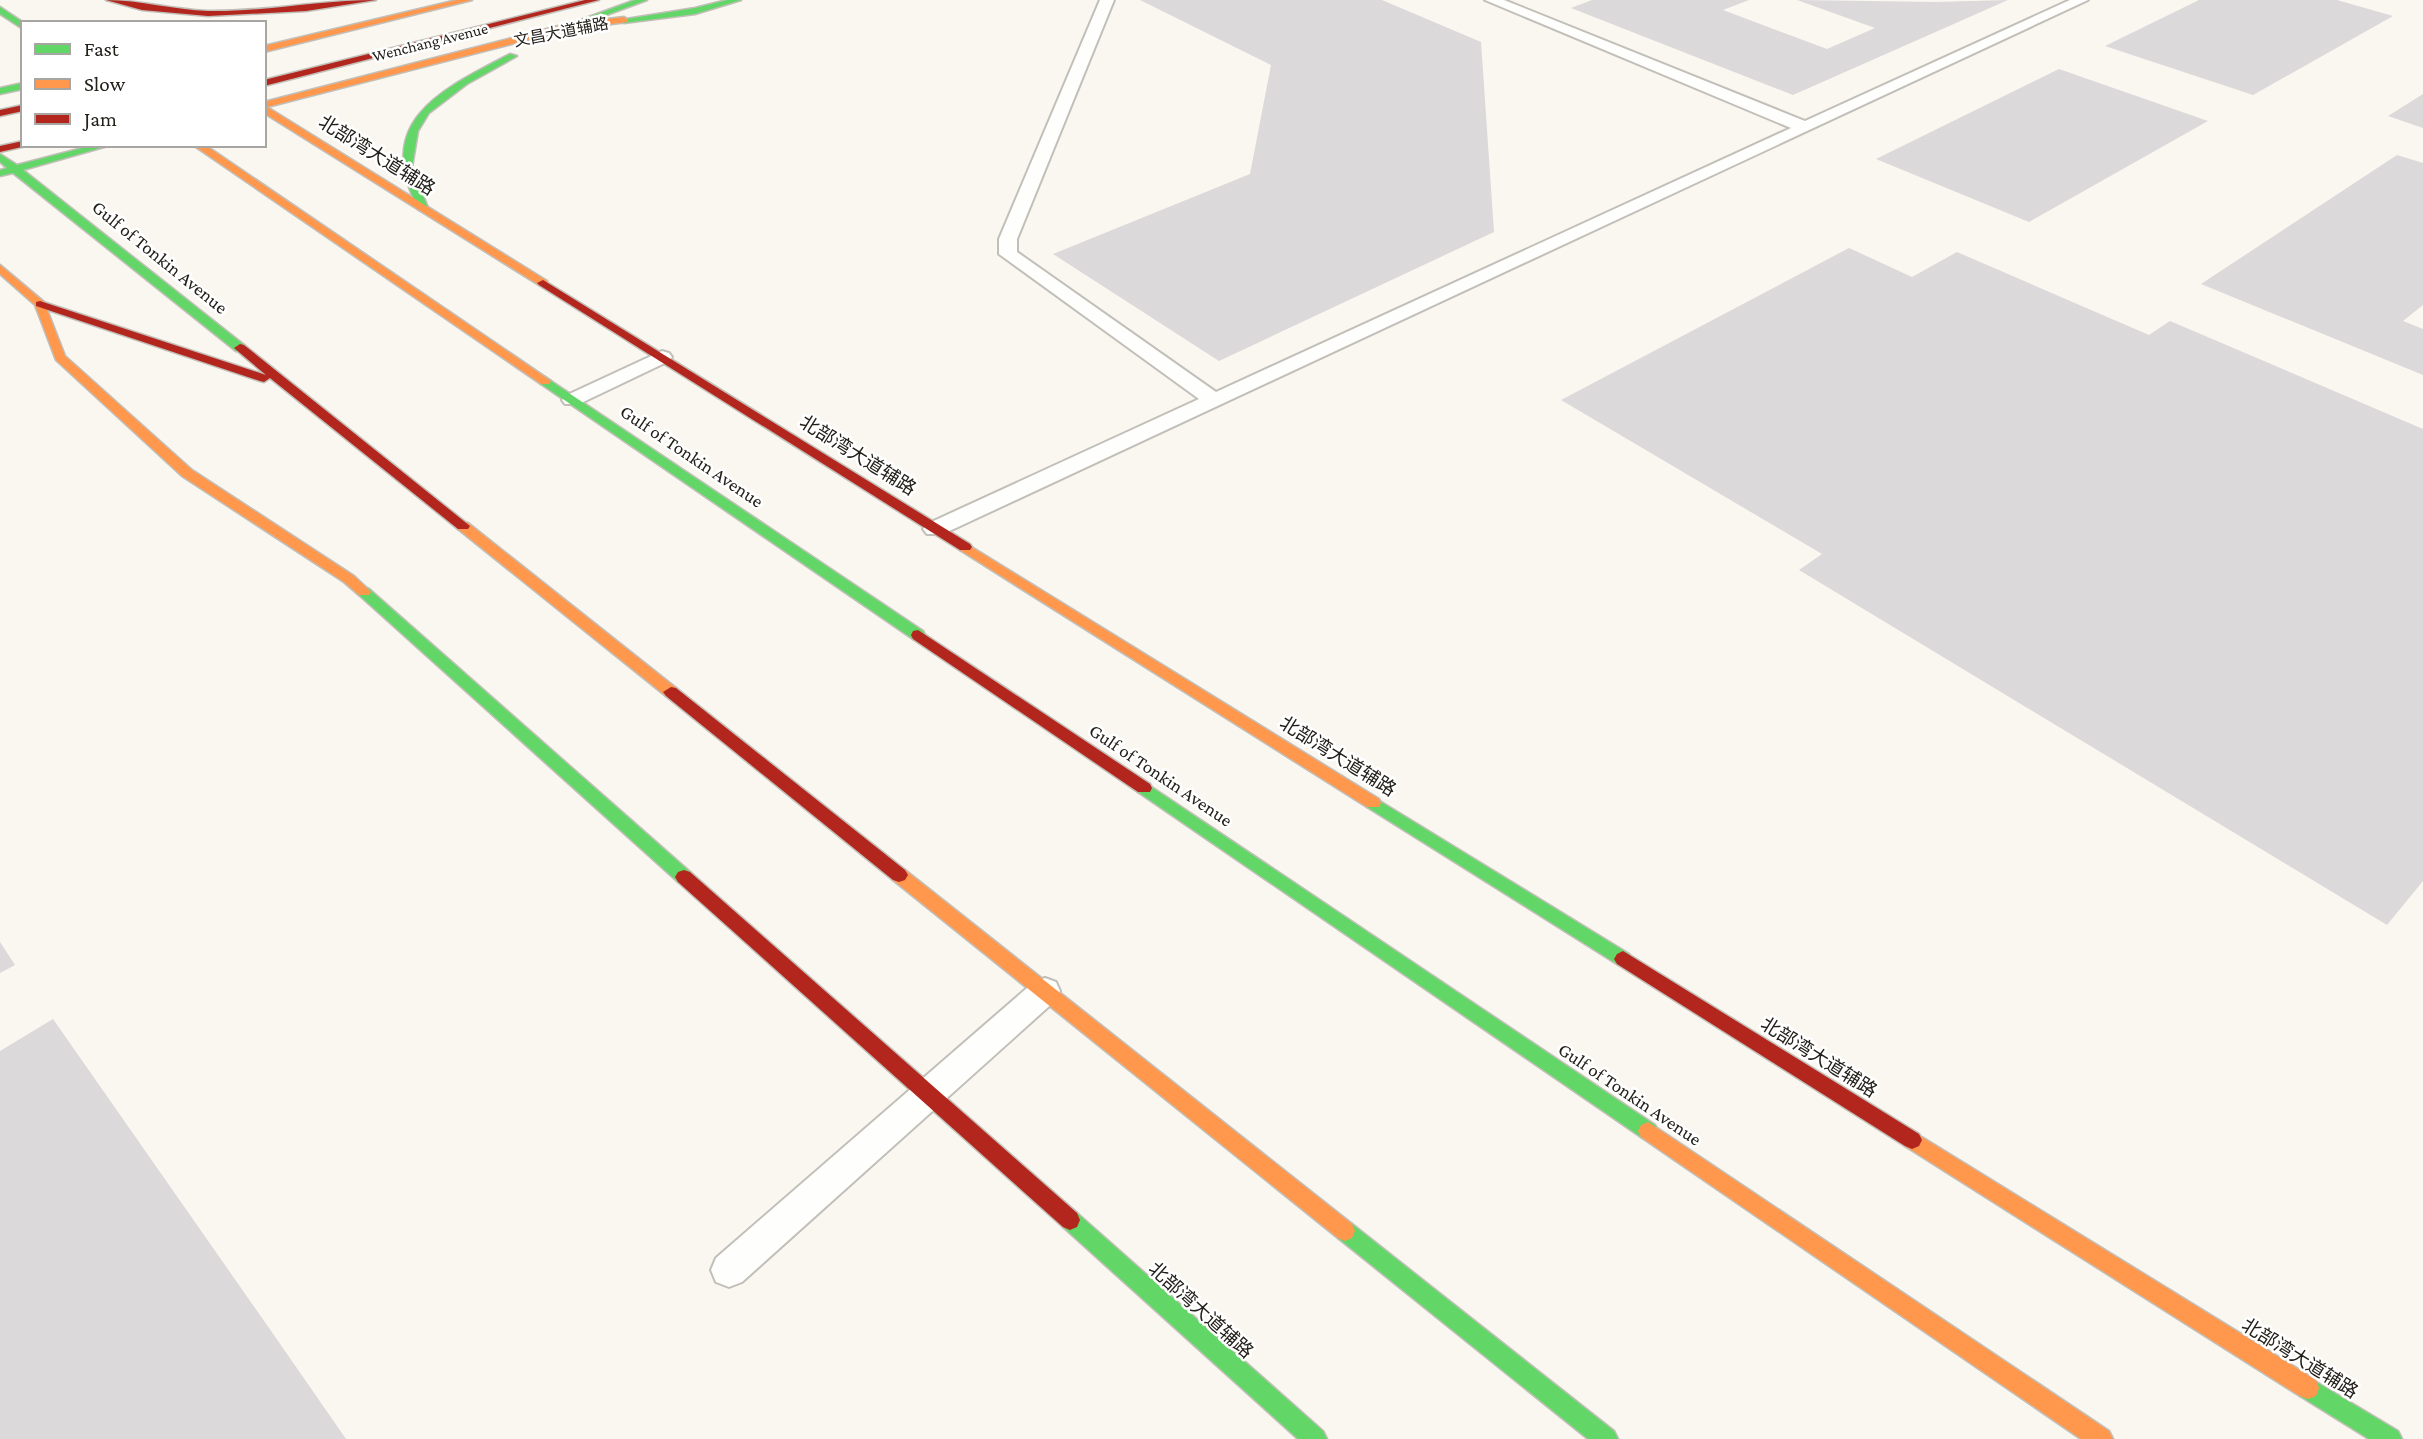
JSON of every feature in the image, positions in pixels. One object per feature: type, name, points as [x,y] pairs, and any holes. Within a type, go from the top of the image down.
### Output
[{"type":"main road","points":[[90,0],[117,17]]},
{"type":"main road","points":[[110,0],[186,13],[243,13],[313,9],[372,0]]},
{"type":"main road","points":[[266,29],[385,0]]},
{"type":"main road","name":"Wenchang Avenue","points":[[266,49],[468,0]]},
{"type":"main road","name":"Wenchang Avenue","points":[[266,82],[595,0]]},
{"type":"main road","points":[[423,208],[407,167],[413,131],[425,111],[464,82],[566,27],[643,0]]},
{"type":"main road","name":"文昌大道辅路","points":[[266,106],[566,27],[695,11],[737,0]]},
{"type":"main road","points":[[0,10],[21,25]]},
{"type":"main road","points":[[0,91],[21,86]]},
{"type":"main road","points":[[0,113],[21,108]]},
{"type":"main road","name":"北部湾大道辅路","points":[[266,108],[2390,1439]]},
{"type":"main road","points":[[0,149],[21,144]]},
{"type":"main road","points":[[7,171],[98,147]]},
{"type":"main road","name":"Gulf of Tonkin Avenue","points":[[201,147],[2101,1439]]},
{"type":"main road","name":"Gulf of Tonkin Avenue","points":[[0,157],[7,171],[287,386],[1606,1439]]},
{"type":"main road","name":"北部湾大道辅路","points":[[0,268],[40,304],[60,357],[187,474],[349,579],[1315,1439]]},
{"type":"main road","points":[[0,292],[287,386]]},
{"type":"lane","points":[[1107,0],[1008,239],[1008,254],[1214,400]]},
{"type":"lane","points":[[1499,3],[1521,0]]},
{"type":"lane","points":[[935,528],[2081,0]]},
{"type":"lane","points":[[1499,3],[1804,127]]},
{"type":"lane","points":[[572,400],[662,358]]},
{"type":"lane","points":[[729,1270],[1045,991]]},
{"type":"building","points":[[1140,0],[1382,0],[1481,42],[1494,232],[1219,361],[1053,254],[1250,174],[1271,65]]},
{"type":"building","points":[[1592,0],[1749,0],[1723,10],[1827,49],[1875,28],[1797,0],[2008,0],[1793,95],[1571,8]]},
{"type":"building","points":[[2199,0],[2337,0],[2393,16],[2253,95],[2105,46]]},
{"type":"building","points":[[2059,69],[2208,121],[2029,222],[1876,159]]},
{"type":"building","points":[[2423,94],[2423,128],[2388,116]]},
{"type":"building","points":[[2397,155],[2423,163],[2423,305],[2403,321],[2423,329],[2423,375],[2201,284]]},
{"type":"building","points":[[1849,248],[1912,277],[1957,252],[2149,335],[2170,321],[2423,429],[2423,881],[2387,925],[1799,570],[1822,554],[1561,400]]},
{"type":"building","points":[[0,942],[15,965],[0,973]]},
{"type":"building","points":[[53,1019],[346,1439],[0,1439],[0,1051]]},
{"type":"traffic: fast","points":[[571,25],[643,0]]},
{"type":"traffic: fast","points":[[624,20],[695,11],[737,0]]},
{"type":"traffic: fast","points":[[0,10],[21,25]]},
{"type":"traffic: fast","points":[[423,208],[407,167],[413,131],[425,111],[464,82],[513,56]]},
{"type":"traffic: fast","points":[[0,91],[21,86]]},
{"type":"traffic: fast","points":[[0,173],[98,147]]},
{"type":"traffic: fast","points":[[0,157],[240,348]]},
{"type":"traffic: fast","points":[[545,381],[918,635]]},
{"type":"traffic: fast","points":[[364,592],[684,877]]},
{"type":"traffic: fast","points":[[1144,788],[1648,1131]]},
{"type":"traffic: fast","points":[[1373,803],[1623,959]]},
{"type":"traffic: fast","points":[[1070,1220],[1315,1439]]},
{"type":"traffic: fast","points":[[1345,1231],[1606,1439]]},
{"type":"traffic: fast","points":[[2308,1388],[2390,1439]]},
{"type":"traffic: slow","points":[[266,49],[468,0]]},
{"type":"traffic: slow","points":[[266,104],[566,27],[624,20]]},
{"type":"traffic: slow","points":[[266,110],[543,283]]},
{"type":"traffic: slow","points":[[201,147],[545,381]]},
{"type":"traffic: slow","points":[[0,268],[40,304],[60,357],[187,473],[349,579],[364,592]]},
{"type":"traffic: slow","points":[[463,526],[671,692]]},
{"type":"traffic: slow","points":[[965,547],[1373,803]]},
{"type":"traffic: slow","points":[[899,875],[1345,1231]]},
{"type":"traffic: slow","points":[[1648,1131],[2101,1439]]},
{"type":"traffic: slow","points":[[1912,1140],[2308,1388]]},
{"type":"traffic: jam","points":[[110,0],[175,12],[208,14],[274,12],[372,0]]},
{"type":"traffic: jam","points":[[266,82],[595,0]]},
{"type":"traffic: jam","points":[[0,113],[21,108]]},
{"type":"traffic: jam","points":[[0,149],[21,144]]},
{"type":"traffic: jam","points":[[543,283],[965,547]]},
{"type":"traffic: jam","points":[[40,304],[264,378]]},
{"type":"traffic: jam","points":[[240,348],[463,526]]},
{"type":"traffic: jam","points":[[918,635],[1144,788]]},
{"type":"traffic: jam","points":[[671,692],[899,875]]},
{"type":"traffic: jam","points":[[684,877],[1070,1220]]},
{"type":"traffic: jam","points":[[1623,959],[1912,1140]]}]
